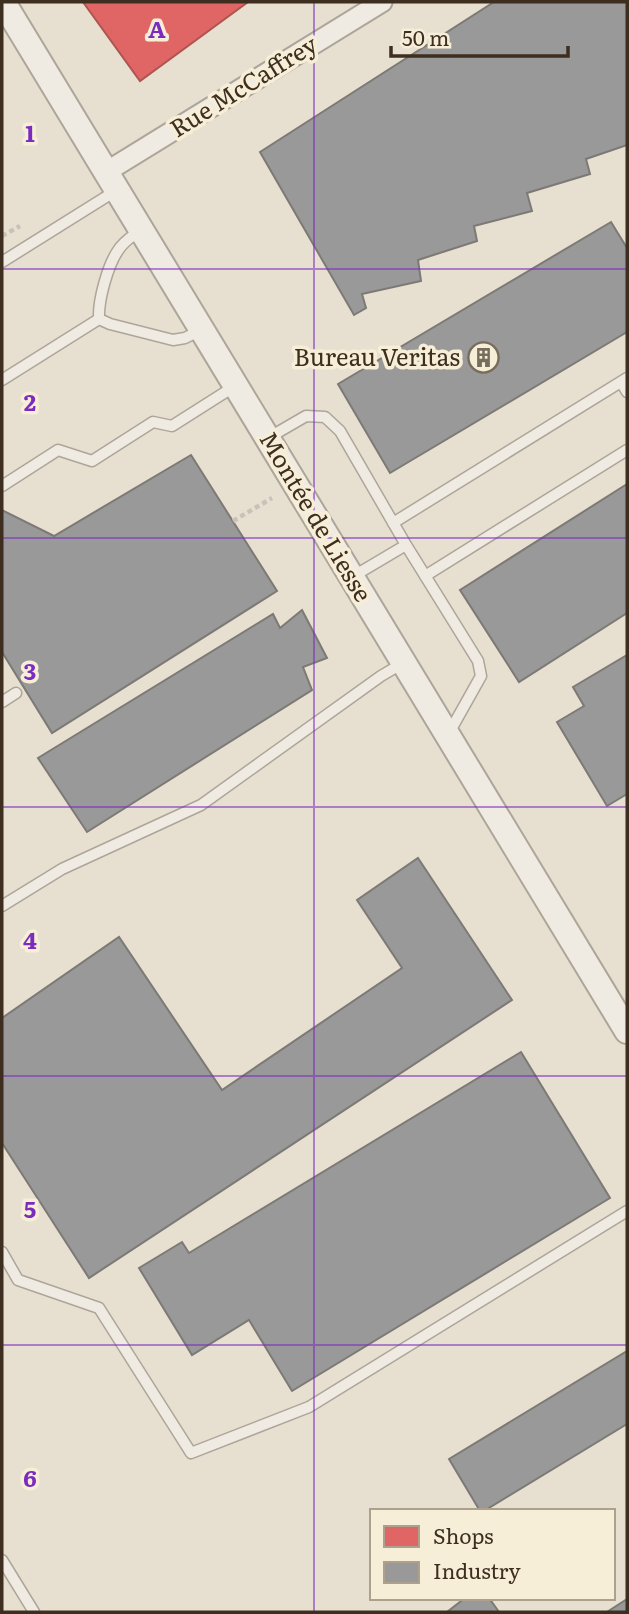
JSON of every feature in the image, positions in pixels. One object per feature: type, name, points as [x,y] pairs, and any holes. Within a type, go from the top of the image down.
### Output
[{"type":"street","name":"Montée de Liesse","points":[[3,2],[627,1031]]},
{"type":"street","name":"Rue McCaffrey","points":[[111,181],[382,2]]},
{"type":"lane","points":[[2,262],[111,181]]},
{"type":"lane","points":[[99,319],[99,306],[114,258],[120,246],[141,229]]},
{"type":"lane","points":[[99,319],[173,340],[201,330]]},
{"type":"lane","points":[[2,380],[99,319]]},
{"type":"lane","points":[[393,523],[624,380],[627,392]]},
{"type":"lane","points":[[2,486],[58,450],[92,461],[153,422],[172,426],[235,385]]},
{"type":"lane","points":[[267,439],[306,416],[325,417],[340,431],[478,661],[481,677],[448,735]]},
{"type":"lane","points":[[425,576],[627,450]]},
{"type":"lane","points":[[351,577],[406,545]]},
{"type":"lane","points":[[2,906],[62,869],[201,805],[381,676],[404,663]]},
{"type":"lane","points":[[2,702],[16,693]]},
{"type":"lane","points":[[2,1252],[18,1280],[99,1308],[191,1453],[309,1407],[627,1211]]},
{"type":"lane","points":[[2,1560],[34,1612]]},
{"type":"path","points":[[2,236],[20,226]]},
{"type":"path","points":[[233,521],[272,498]]},
{"type":"building: Shops","points":[[83,2],[248,2],[140,81]]},
{"type":"building: Industry","points":[[494,2],[627,2],[627,145],[586,159],[590,174],[527,193],[532,211],[474,226],[477,241],[418,260],[421,281],[362,294],[366,308],[354,315],[260,152]]},
{"type":"building: Industry","name":"Bureau Veritas","points":[[611,222],[627,248],[627,332],[390,473],[338,384]]},
{"type":"building: Industry","points":[[191,455],[277,591],[52,733],[2,652],[2,510],[54,536]]},
{"type":"building: Industry","points":[[627,484],[627,613],[519,682],[460,590]]},
{"type":"building: Industry","points":[[302,610],[327,658],[303,667],[312,690],[87,832],[38,758],[273,614],[280,628]]},
{"type":"building: Industry","points":[[627,655],[627,794],[607,806],[557,722],[584,706],[573,687]]},
{"type":"building: Industry","points":[[418,858],[512,1000],[89,1278],[2,1143],[2,1018],[119,937],[222,1090],[402,968],[357,900]]},
{"type":"building: Industry","points":[[521,1052],[610,1198],[292,1391],[249,1320],[192,1355],[139,1268],[182,1242],[189,1253]]},
{"type":"building: Industry","points":[[627,1351],[627,1424],[487,1509],[479,1509],[449,1459]]},
{"type":"building: Industry","points":[[627,1599],[627,1612],[607,1612]]},
{"type":"building: Industry","points":[[462,1600],[490,1600],[499,1612],[447,1612]]},
{"type":"place","name":"Bureau Veritas","points":[[483,358]]}]
